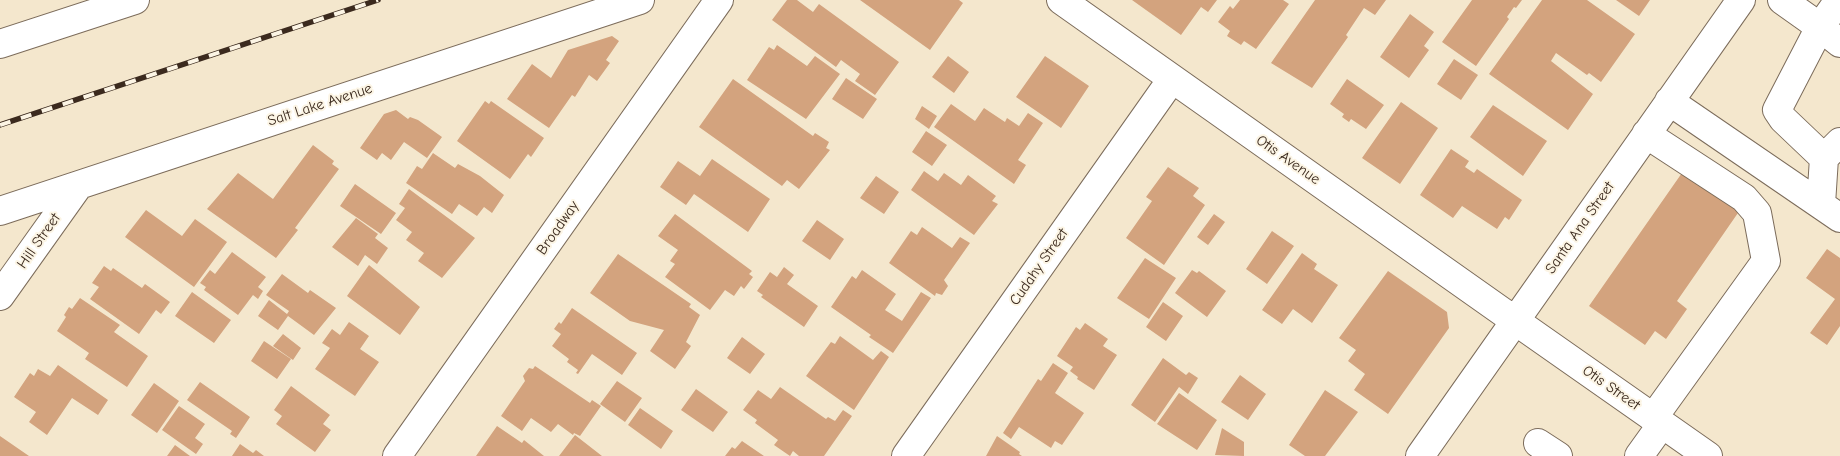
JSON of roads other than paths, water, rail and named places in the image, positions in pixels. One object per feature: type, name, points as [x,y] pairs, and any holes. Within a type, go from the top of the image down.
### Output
[{"type":"street","points":[[0,44],[136,0]]},
{"type":"street","name":"Salt Lake Avenue","points":[[0,211],[640,0]]},
{"type":"street","name":"Broadway","points":[[397,456],[719,0]]},
{"type":"street","name":"Otis Avenue","points":[[1061,0],[1514,320]]},
{"type":"street","name":"Santa Ana Street","points":[[1420,456],[1741,0]]},
{"type":"street","points":[[1782,0],[1830,35]]},
{"type":"street","points":[[1830,211],[1832,150],[1783,119],[1777,110],[1830,35],[1839,0]]},
{"type":"street","name":"Cudahy Street","points":[[906,456],[1172,78]]},
{"type":"street","points":[[1669,101],[1830,211]]},
{"type":"street","points":[[1639,456],[1658,421],[1766,261],[1757,214],[1744,198],[1646,134]]},
{"type":"street","name":"Hill Street","points":[[0,296],[78,185]]},
{"type":"street","name":"Otis Street","points":[[1514,320],[1708,456]]},
{"type":"railway","points":[[0,125],[378,0]]}]
